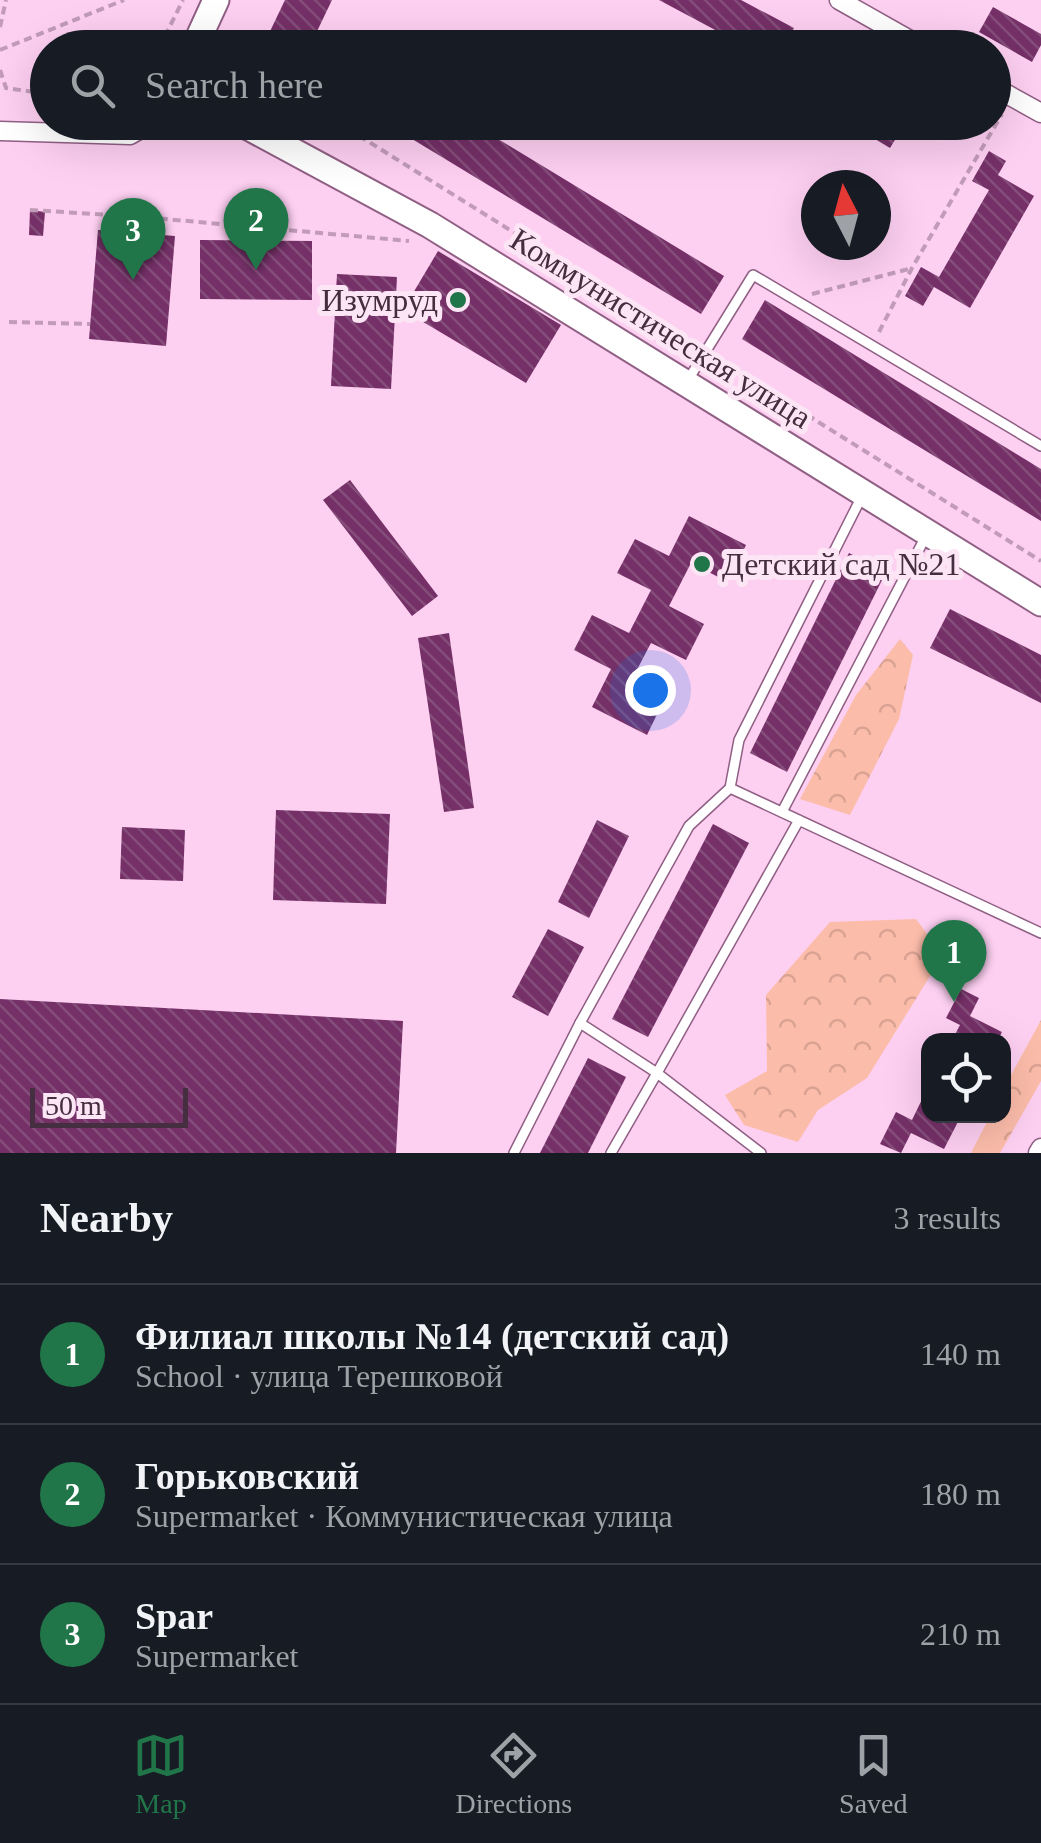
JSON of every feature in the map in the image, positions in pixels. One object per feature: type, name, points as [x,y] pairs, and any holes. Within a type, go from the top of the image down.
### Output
[{"type":"street","points":[[202,30],[216,0]]},
{"type":"street","points":[[839,0],[892,30]]},
{"type":"street","points":[[1012,97],[1041,113]]},
{"type":"street","points":[[0,131],[30,132]]},
{"type":"street","name":"Коммунистическая улица","points":[[273,140],[430,225],[1041,603]]},
{"type":"lane","points":[[687,382],[753,275],[1041,446]]},
{"type":"lane","points":[[514,1153],[580,1022],[689,826],[730,788],[739,740],[864,491]]},
{"type":"lane","points":[[782,812],[928,531]]},
{"type":"lane","points":[[730,788],[1041,933]]},
{"type":"lane","points":[[611,1153],[799,820]]},
{"type":"lane","points":[[580,1022],[656,1073],[761,1153]]},
{"type":"path","points":[[0,26],[6,0]]},
{"type":"path","points":[[50,30],[124,0]]},
{"type":"path","points":[[168,30],[183,0]]},
{"type":"path","points":[[0,50],[30,38]]},
{"type":"path","points":[[0,70],[6,88],[30,91]]},
{"type":"path","points":[[367,140],[1041,560]]},
{"type":"path","points":[[872,346],[912,268],[987,140]]},
{"type":"path","points":[[30,210],[414,242]]},
{"type":"path","points":[[793,299],[912,268]]},
{"type":"path","points":[[10,322],[90,324]]},
{"type":"green space","points":[[900,639],[913,655],[899,719],[850,815],[800,799],[856,695]]},
{"type":"green space","points":[[916,919],[943,955],[867,1078],[818,1110],[798,1142],[744,1125],[725,1095],[767,1071],[766,995],[830,922]]},
{"type":"green space","points":[[1041,1020],[1041,1081],[1000,1153],[971,1153],[986,1123],[1011,1123],[1011,1075]]},
{"type":"building","points":[[285,0],[332,0],[318,30],[271,30]]},
{"type":"building","points":[[659,0],[741,0],[794,28],[793,30],[715,30]]},
{"type":"building","points":[[993,7],[1041,34],[1041,45],[1032,62],[1011,50],[1011,30],[980,30]]},
{"type":"building","points":[[414,140],[500,140],[724,276],[701,314]]},
{"type":"building","points":[[877,140],[895,140],[890,148]]},
{"type":"building","points":[[989,151],[1006,161],[998,175],[1034,196],[970,308],[934,287],[923,306],[905,296],[921,267],[939,277],[989,190],[972,181]]},
{"type":"building","points":[[30,210],[45,212],[43,236],[29,235]]},
{"type":"building","points":[[98,230],[175,236],[166,346],[89,339]]},
{"type":"building","points":[[200,240],[312,241],[312,300],[200,299]]},
{"type":"building","points":[[438,251],[561,325],[526,383],[403,310]]},
{"type":"building","points":[[337,274],[397,277],[391,389],[331,386]]},
{"type":"building","points":[[765,300],[1041,469],[1041,521],[742,339]]},
{"type":"building","points":[[350,480],[438,596],[412,616],[323,500]]},
{"type":"building","points":[[689,516],[746,545],[728,582],[691,563],[669,606],[704,624],[686,660],[651,643],[630,683],[664,700],[647,735],[592,707],[611,669],[574,650],[592,615],[629,633],[651,590],[617,573],[635,539],[669,556]]},
{"type":"building","points":[[849,553],[886,572],[787,772],[750,753]]},
{"type":"building","points":[[950,609],[1041,655],[1041,703],[930,648]]},
{"type":"building","points":[[449,633],[474,808],[444,812],[418,638]]},
{"type":"building","points":[[276,810],[390,814],[386,904],[273,900]]},
{"type":"building","points":[[597,820],[629,836],[589,918],[558,902]]},
{"type":"building","points":[[713,824],[749,843],[648,1037],[612,1019]]},
{"type":"building","points":[[122,827],[185,830],[183,881],[120,879]]},
{"type":"building","points":[[548,929],[584,947],[548,1016],[512,997]]},
{"type":"building","points":[[961,989],[979,998],[970,1016],[1002,1032],[956,1033],[960,1025],[946,1018]]},
{"type":"building","points":[[0,999],[403,1021],[396,1153],[0,1153]]},
{"type":"building","points":[[588,1058],[626,1077],[588,1153],[540,1153]]},
{"type":"building","points":[[921,1101],[921,1123],[957,1123],[944,1149],[911,1133],[901,1153],[880,1144],[896,1112],[912,1120]]},
{"type":"place","name":"Горьковский","points":[[256,270]]},
{"type":"place","name":"Spar","points":[[133,280]]},
{"type":"place","name":"Изумруд","points":[[458,300]]},
{"type":"place","name":"Детский сад №21","points":[[702,564]]},
{"type":"place","name":"Филиал школы №14 (детский сад)","points":[[954,1002]]}]
